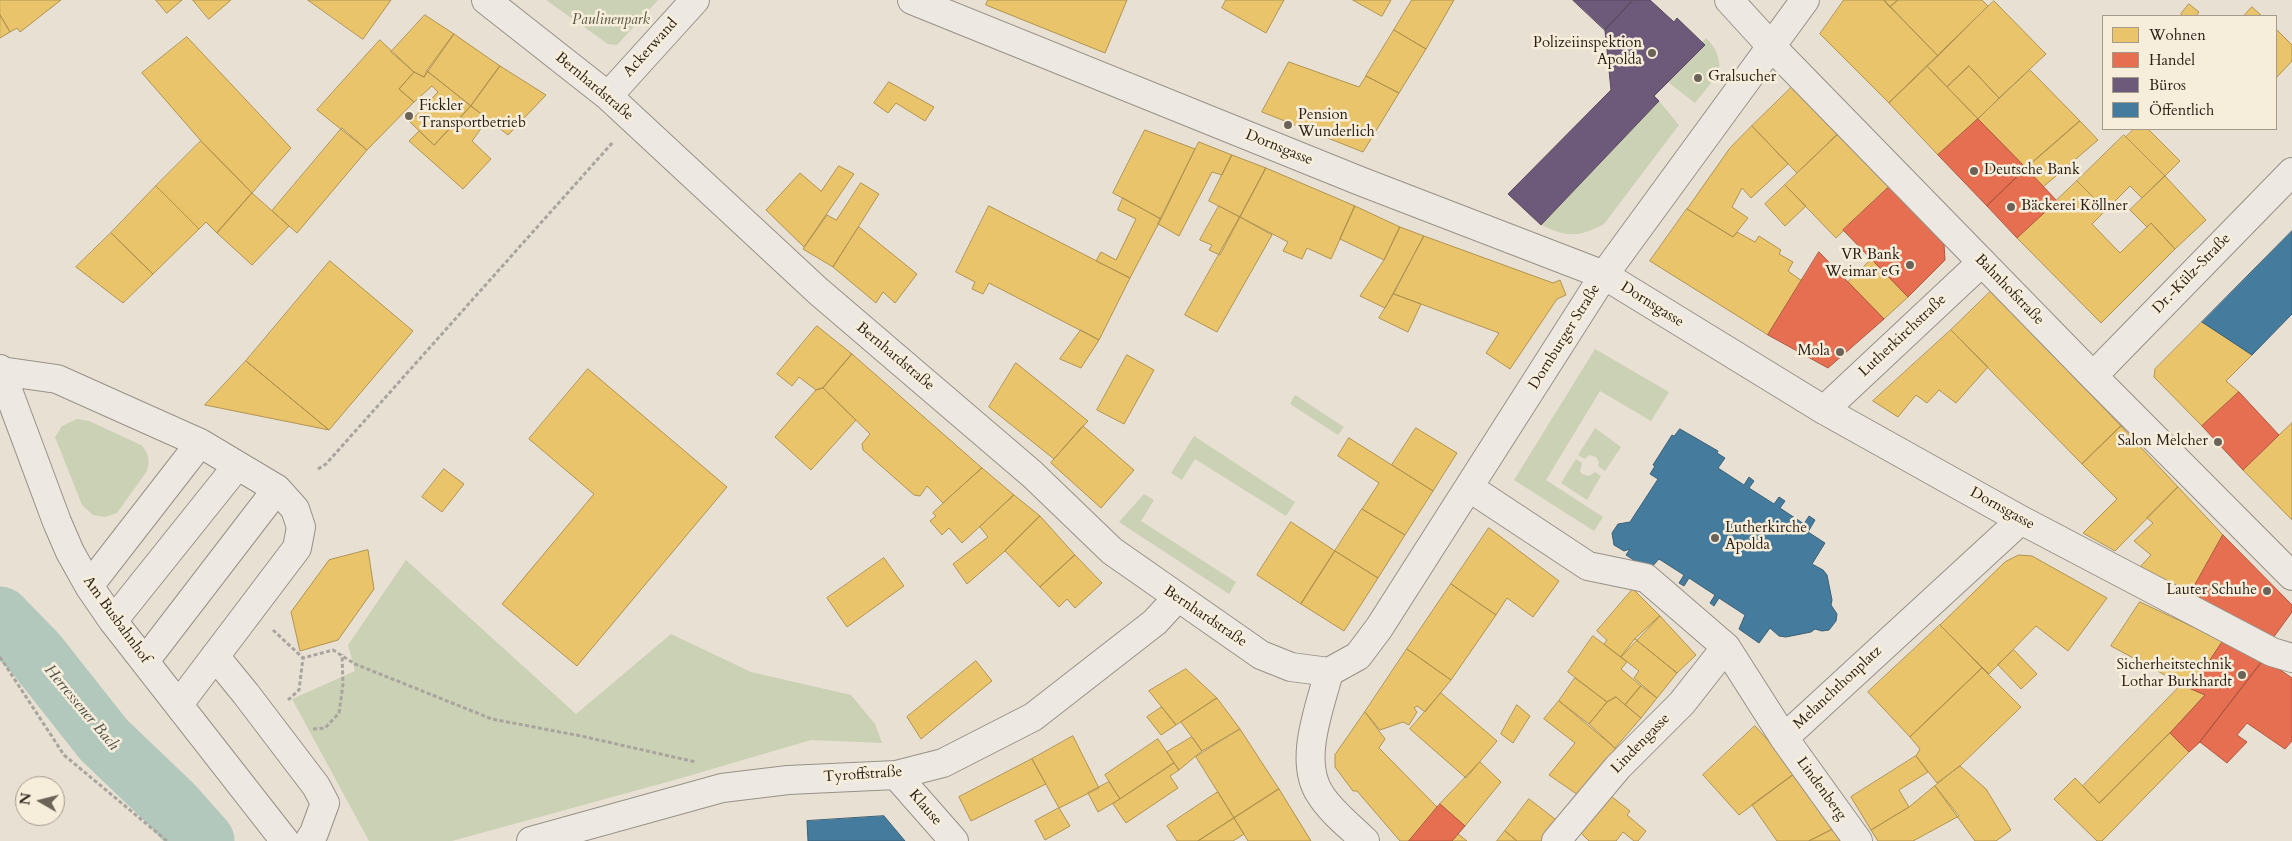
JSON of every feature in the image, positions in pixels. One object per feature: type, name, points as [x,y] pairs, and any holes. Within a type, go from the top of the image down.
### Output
[{"type":"street","name":"Bernhardstraße","points":[[486,0],[608,96],[818,291],[1032,474],[1112,552],[1261,655],[1291,667],[1329,672]]},
{"type":"street","name":"Ackerwand","points":[[608,96],[695,0]]},
{"type":"street","name":"Dornsgasse","points":[[912,0],[1351,177],[1604,275],[1824,410],[2021,520],[2282,655]]},
{"type":"street","name":"Bahnhofstraße","points":[[1729,0],[1771,46],[2093,376],[2292,576]]},
{"type":"street","name":"Dornburger Straße","points":[[1329,672],[1358,656],[1379,628],[1604,275],[1805,0]]},
{"type":"street","name":"Dr.-Külz-Straße","points":[[2093,376],[2292,172]]},
{"type":"street","name":"Lutherkirchstraße","points":[[1824,410],[1982,262]]},
{"type":"street","points":[[0,370],[57,379],[200,443],[277,489],[295,509],[301,527],[297,548],[179,704]]},
{"type":"street","name":"Am Busbahnhof","points":[[0,370],[57,522],[89,586],[113,621],[285,841]]},
{"type":"street","points":[[89,586],[200,443]]},
{"type":"street","points":[[113,621],[237,466]]},
{"type":"street","name":"Melanchthonplatz","points":[[1470,488],[1588,566],[1646,578],[1726,647],[1784,738],[2021,520]]},
{"type":"street","points":[[145,661],[277,489]]},
{"type":"street","name":"Tyroffstraße","points":[[531,841],[722,788],[788,780],[896,775],[943,764],[1033,717],[1155,622],[1177,598]]},
{"type":"street","name":"Lindengasse","points":[[1556,841],[1618,767],[1682,703],[1726,647]]},
{"type":"street","points":[[214,656],[246,694],[316,786],[324,803],[314,833],[309,841]]},
{"type":"street","points":[[1329,672],[1311,741],[1313,779],[1321,797],[1366,841]]},
{"type":"street","name":"Lindenberg","points":[[1784,738],[1858,841]]},
{"type":"street","name":"Klause","points":[[896,775],[954,841]]},
{"type":"path","points":[[318,469],[326,464],[633,119]]},
{"type":"path","points":[[307,727],[313,730],[325,728],[340,713],[344,684],[342,654]]},
{"type":"path","points":[[0,657],[64,755],[166,841]]},
{"type":"path","points":[[282,705],[299,690],[303,658]]},
{"type":"path","points":[[355,664],[492,719],[581,736],[716,766],[722,788]]},
{"type":"green space","name":"Paulinenpark","points":[[546,0],[658,0],[617,45],[608,44]]},
{"type":"green space","points":[[1706,38],[1717,53],[1720,72],[1695,103],[1668,82],[1704,46],[1702,42]]},
{"type":"green space","points":[[1659,101],[1679,125],[1604,224],[1579,234],[1566,234],[1541,225]]},
{"type":"green space","points":[[1595,349],[1669,392],[1651,421],[1600,391],[1546,480],[1603,517],[1594,531],[1514,480]]},
{"type":"green space","points":[[1295,395],[1344,427],[1338,435],[1290,404]]},
{"type":"green space","points":[[77,419],[89,421],[141,445],[147,454],[149,460],[147,471],[117,513],[105,517],[93,515],[82,505],[55,437],[62,426]]},
{"type":"green space","points":[[1595,428],[1621,447],[1605,471],[1598,466],[1599,462],[1596,457],[1589,455],[1585,459],[1578,455]]},
{"type":"green space","points":[[1194,436],[1295,502],[1286,516],[1195,459],[1182,480],[1171,473]]},
{"type":"green space","points":[[1576,459],[1582,463],[1580,471],[1582,474],[1589,476],[1595,472],[1601,476],[1587,500],[1561,483]]},
{"type":"green space","points":[[1144,494],[1154,500],[1141,521],[1236,582],[1229,594],[1119,522]]},
{"type":"green space","points":[[406,560],[576,714],[671,634],[751,672],[851,695],[875,724],[882,743],[811,740],[678,779],[452,841],[369,841],[292,699],[355,671],[348,645]]},
{"type":"building: Wohnen","points":[[0,0],[61,0],[20,32],[17,28],[10,32],[0,15]]},
{"type":"building: Wohnen","points":[[156,0],[182,0],[167,13]]},
{"type":"building: Wohnen","points":[[193,0],[231,0],[209,19]]},
{"type":"building: Wohnen","points":[[308,0],[391,0],[363,39]]},
{"type":"building: Wohnen","points":[[988,0],[1127,0],[1105,53],[986,5]]},
{"type":"building: Wohnen","points":[[1226,0],[1284,0],[1266,33],[1222,8]]},
{"type":"building: Wohnen","points":[[1353,0],[1391,0],[1382,16]]},
{"type":"building: Wohnen","points":[[1412,0],[1454,0],[1426,49],[1394,30]]},
{"type":"building: Wohnen","points":[[1844,0],[1884,0],[1938,56],[1889,103],[1820,34]]},
{"type":"building: Wohnen","points":[[1884,0],[1898,0],[1890,7]]},
{"type":"building: Wohnen","points":[[1898,0],[1982,0],[1988,6],[1938,56],[1890,7]]},
{"type":"building: Wohnen","points":[[1994,1],[2046,54],[1999,98],[1969,66],[1947,87],[1927,66]]},
{"type":"building: Wohnen","points":[[2189,4],[2199,12],[2197,15],[2181,14]]},
{"type":"building: Wohnen","points":[[2252,7],[2261,15],[2245,15]]},
{"type":"building: Wohnen","points":[[0,15],[10,32],[0,38]]},
{"type":"building: Wohnen","points":[[425,15],[454,34],[424,77],[414,72],[391,52]]},
{"type":"building: Wohnen","points":[[1394,30],[1426,49],[1399,93],[1366,76]]},
{"type":"building: Wohnen","points":[[2277,30],[2292,45],[2292,61],[2277,77]]},
{"type":"building: Wohnen","points":[[454,34],[500,66],[471,106],[427,71]]},
{"type":"building: Wohnen","points":[[187,37],[291,148],[252,193],[201,141],[142,73]]},
{"type":"building: Wohnen","points":[[380,40],[414,72],[399,89],[414,102],[367,150],[317,110]]},
{"type":"building: Wohnen","points":[[1289,62],[1359,87],[1366,76],[1399,93],[1363,152],[1262,112]]},
{"type":"building: Wohnen","points":[[500,66],[546,95],[508,135],[471,106]]},
{"type":"building: Wohnen","points":[[1927,66],[1978,119],[1938,155],[1889,103]]},
{"type":"building: Wohnen","points":[[1969,66],[1999,98],[1978,119],[1947,87]]},
{"type":"building: Wohnen","points":[[2030,70],[2080,121],[2026,168],[1978,119]]},
{"type":"building: Wohnen","points":[[427,71],[471,106],[434,145],[410,122],[438,92],[432,86],[414,102],[399,89],[414,72],[424,77]]},
{"type":"building: Wohnen","points":[[889,82],[934,107],[925,121],[896,103],[888,113],[874,103]]},
{"type":"building: Wohnen","points":[[1793,86],[1838,134],[1797,173],[1752,126]]},
{"type":"building: Wohnen","points":[[471,106],[488,119],[472,141],[491,159],[463,189],[409,141],[419,131],[434,145]]},
{"type":"building: Wohnen","points":[[2080,121],[2098,140],[2043,187],[2026,168]]},
{"type":"building: Wohnen","points":[[1752,126],[1788,164],[1751,198],[1742,188],[1732,207],[1748,218],[1733,237],[1687,209],[1730,148]]},
{"type":"building: Wohnen","points":[[342,128],[367,150],[297,233],[272,211]]},
{"type":"building: Wohnen","points":[[1145,130],[1195,149],[1161,219],[1113,193]]},
{"type":"building: Wohnen","points":[[2133,130],[2149,130],[2180,161],[2165,176],[2126,137]]},
{"type":"building: Wohnen","points":[[1838,134],[1889,187],[1836,238],[1785,185]]},
{"type":"building: Wohnen","points":[[2124,135],[2165,176],[2142,198],[2130,186],[2106,210],[2077,181]]},
{"type":"building: Wohnen","points":[[201,141],[252,193],[217,233],[206,222],[199,229],[156,186]]},
{"type":"building: Wohnen","points":[[1199,142],[1232,155],[1222,175],[1212,172],[1179,236],[1158,224]]},
{"type":"building: Wohnen","points":[[1232,155],[1266,168],[1240,217],[1209,201]]},
{"type":"building: Wohnen","points":[[839,166],[854,174],[804,247],[766,210],[800,173],[821,191]]},
{"type":"building: Wohnen","points":[[1266,168],[1355,206],[1331,259],[1307,248],[1302,259],[1283,251],[1288,242],[1240,217]]},
{"type":"building: Wohnen","points":[[2165,176],[2206,220],[2175,249],[2151,223],[2147,227],[2130,210]]},
{"type":"building: Wohnen","points":[[2077,181],[2106,210],[2092,224],[2120,253],[2151,223],[2175,249],[2101,323],[2017,238]]},
{"type":"building: Wohnen","points":[[861,183],[879,194],[833,267],[803,249],[827,215],[836,220]]},
{"type":"building: Wohnen","points":[[1785,185],[1806,206],[1785,226],[1765,204]]},
{"type":"building: Wohnen","points":[[156,186],[199,229],[153,274],[111,233]]},
{"type":"building: Wohnen","points":[[252,193],[289,226],[252,265],[217,233]]},
{"type":"building: Wohnen","points":[[1123,198],[1161,219],[1130,278],[1096,261],[1101,252],[1116,260],[1136,219],[1118,210]]},
{"type":"building: Wohnen","points":[[989,206],[1130,278],[1099,340],[989,283],[983,294],[972,289],[975,282],[956,272]]},
{"type":"building: Wohnen","points":[[1219,206],[1240,217],[1220,255],[1209,250],[1212,245],[1200,240]]},
{"type":"building: Wohnen","points":[[1355,206],[1400,227],[1384,260],[1340,239]]},
{"type":"building: Wohnen","points":[[1687,209],[1733,237],[1737,232],[1755,242],[1759,236],[1781,250],[1779,254],[1793,262],[1788,271],[1802,281],[1768,335],[1650,261]]},
{"type":"building: Wohnen","points":[[1240,217],[1272,235],[1217,332],[1185,315]]},
{"type":"building: Wohnen","points":[[859,227],[917,274],[895,303],[883,292],[876,303],[833,267]]},
{"type":"building: Wohnen","points":[[1400,227],[1424,236],[1385,308],[1360,296],[1384,260]]},
{"type":"building: Wohnen","points":[[111,233],[153,274],[123,303],[76,267]]},
{"type":"building: Wohnen","points":[[1424,236],[1553,283],[1560,280],[1566,295],[1557,299],[1510,369],[1486,353],[1499,333],[1394,294]]},
{"type":"building: Wohnen","points":[[1872,259],[1908,297],[1884,319],[1848,282]]},
{"type":"building: Wohnen","points":[[330,261],[413,331],[329,430],[246,361]]},
{"type":"building: Wohnen","points":[[1991,291],[2121,426],[2082,464],[1951,330]]},
{"type":"building: Wohnen","points":[[1394,294],[1421,304],[1408,332],[1379,318]]},
{"type":"building: Wohnen","points":[[2202,322],[2252,355],[2226,381],[2239,392],[2202,426],[2154,377],[2155,369]]},
{"type":"building: Wohnen","points":[[817,326],[852,354],[823,388],[816,390],[799,377],[792,386],[777,374]]},
{"type":"building: Wohnen","points":[[1081,330],[1099,340],[1081,368],[1060,359]]},
{"type":"building: Wohnen","points":[[1951,330],[1988,367],[1956,403],[1939,390],[1927,403],[1916,395],[1898,417],[1873,401]]},
{"type":"building: Wohnen","points":[[852,354],[982,468],[943,503],[927,486],[920,496],[914,495],[863,450],[862,444],[870,434],[823,388]]},
{"type":"building: Wohnen","points":[[1127,355],[1154,370],[1124,424],[1097,410]]},
{"type":"building: Wohnen","points":[[246,361],[329,430],[205,405]]},
{"type":"building: Wohnen","points":[[1016,363],[1088,421],[1054,459],[989,407]]},
{"type":"building: Wohnen","points":[[588,369],[727,487],[577,666],[502,604],[594,494],[529,439]]},
{"type":"building: Wohnen","points":[[823,388],[856,420],[811,470],[775,437],[816,390]]},
{"type":"building: Wohnen","points":[[2292,423],[2292,520],[2243,470]]},
{"type":"building: Wohnen","points":[[1083,426],[1134,470],[1101,508],[1051,463]]},
{"type":"building: Wohnen","points":[[2121,426],[2178,487],[2115,551],[2083,533],[2117,499],[2082,464]]},
{"type":"building: Wohnen","points":[[1416,428],[1457,453],[1433,491],[1392,465]]},
{"type":"building: Wohnen","points":[[1349,438],[1433,491],[1405,535],[1362,509],[1379,483],[1338,456]]},
{"type":"building: Wohnen","points":[[982,468],[1014,495],[962,543],[949,528],[942,535],[930,521],[936,516],[933,513]]},
{"type":"building: Wohnen","points":[[444,469],[464,484],[442,512],[422,497]]},
{"type":"building: Wohnen","points":[[2178,487],[2223,535],[2190,594],[2139,568],[2151,555],[2134,541],[2153,523],[2147,518]]},
{"type":"building: Wohnen","points":[[1014,495],[1040,516],[1005,551],[967,584],[953,564],[988,537],[980,527]]},
{"type":"building: Wohnen","points":[[1362,509],[1405,535],[1378,578],[1335,551]]},
{"type":"building: Wohnen","points":[[1040,516],[1075,555],[1040,587],[1005,551]]},
{"type":"building: Wohnen","points":[[1291,522],[1335,551],[1301,604],[1257,575]]},
{"type":"building: Wohnen","points":[[1489,528],[1559,581],[1533,617],[1507,598],[1496,615],[1451,584]]},
{"type":"building: Wohnen","points":[[368,550],[374,589],[338,640],[300,651],[291,612],[329,560]]},
{"type":"building: Wohnen","points":[[1335,551],[1378,578],[1344,631],[1301,604]]},
{"type":"building: Wohnen","points":[[1075,555],[1102,583],[1075,608],[1067,599],[1059,607],[1040,587]]},
{"type":"building: Wohnen","points":[[2019,555],[2032,556],[2107,598],[2068,651],[2036,626],[1989,674],[1940,625],[2005,562]]},
{"type":"building: Wohnen","points":[[884,558],[904,586],[847,627],[827,598]]},
{"type":"building: Wohnen","points":[[1451,584],[1496,615],[1451,680],[1407,649]]},
{"type":"building: Wohnen","points":[[1633,589],[1660,616],[1621,657],[1604,644],[1607,640],[1597,631]]},
{"type":"building: Wohnen","points":[[2140,602],[2223,641],[2191,689],[2111,646]]},
{"type":"building: Wohnen","points":[[1660,616],[1696,655],[1677,673],[1635,639]]},
{"type":"building: Wohnen","points":[[1940,625],[1982,668],[1910,737],[1868,692]]},
{"type":"building: Wohnen","points":[[1593,636],[1627,662],[1621,669],[1641,686],[1625,705],[1616,697],[1607,702],[1568,672]]},
{"type":"building: Wohnen","points":[[1635,639],[1677,673],[1657,698],[1634,678],[1639,671],[1621,657]]},
{"type":"building: Wohnen","points":[[1407,649],[1451,680],[1425,712],[1417,706],[1414,708],[1417,712],[1409,725],[1403,722],[1380,730],[1365,712]]},
{"type":"building: Wohnen","points":[[2014,650],[2037,674],[2021,689],[1998,665]]},
{"type":"building: Wohnen","points":[[976,661],[992,681],[921,739],[907,717]]},
{"type":"building: Wohnen","points":[[1982,668],[2021,707],[1960,766],[1937,783],[1916,756],[1920,749],[1910,737]]},
{"type":"building: Wohnen","points":[[1186,669],[1217,698],[1176,725],[1149,691]]},
{"type":"building: Wohnen","points":[[1575,678],[1607,702],[1589,724],[1559,701]]},
{"type":"building: Wohnen","points":[[2182,684],[2205,695],[2170,733],[2099,803],[2083,786]]},
{"type":"building: Wohnen","points":[[1641,686],[1657,698],[1641,718],[1625,705]]},
{"type":"building: Wohnen","points":[[1441,693],[1497,741],[1466,778],[1410,729]]},
{"type":"building: Wohnen","points":[[1616,697],[1641,718],[1615,748],[1589,724],[1607,702]]},
{"type":"building: Wohnen","points":[[1217,698],[1240,729],[1202,751],[1181,722]]},
{"type":"building: Wohnen","points":[[1559,701],[1615,748],[1615,751],[1581,797],[1549,775],[1575,743],[1544,719]]},
{"type":"building: Wohnen","points":[[1517,705],[1530,716],[1513,743],[1501,734]]},
{"type":"building: Wohnen","points":[[1162,707],[1176,725],[1161,735],[1147,717]]},
{"type":"building: Wohnen","points":[[1365,712],[1385,739],[1379,748],[1437,807],[1409,841],[1400,841],[1357,791],[1353,791],[1335,767],[1335,755]]},
{"type":"building: Wohnen","points":[[1755,726],[1797,772],[1739,815],[1703,775]]},
{"type":"building: Wohnen","points":[[1240,729],[1279,789],[1234,818],[1196,757]]},
{"type":"building: Wohnen","points":[[2170,733],[2189,752],[2102,841],[2097,841],[2054,799],[2075,778],[2099,803]]},
{"type":"building: Wohnen","points":[[1073,736],[1099,788],[1059,808],[1032,759]]},
{"type":"building: Wohnen","points":[[1192,737],[1202,751],[1179,770],[1167,752]]},
{"type":"building: Wohnen","points":[[1158,739],[1174,763],[1120,799],[1105,775]]},
{"type":"building: Wohnen","points":[[1916,756],[1928,772],[1899,790],[1909,807],[1871,830],[1851,797]]},
{"type":"building: Wohnen","points":[[1032,759],[1046,784],[971,821],[959,797]]},
{"type":"building: Wohnen","points":[[1480,762],[1501,782],[1465,826],[1440,804]]},
{"type":"building: Wohnen","points":[[1174,763],[1179,770],[1170,776],[1178,788],[1126,823],[1113,804]]},
{"type":"building: Wohnen","points":[[1960,766],[1986,789],[2011,830],[1996,841],[1975,841],[1935,786]]},
{"type":"building: Wohnen","points":[[1797,772],[1833,829],[1809,841],[1777,841],[1752,805]]},
{"type":"building: Wohnen","points":[[1109,782],[1120,799],[1098,812],[1088,793]]},
{"type":"building: Wohnen","points":[[1935,786],[1959,816],[1913,841],[1878,841],[1871,830],[1909,807]]},
{"type":"building: Wohnen","points":[[1279,789],[1311,841],[1248,841],[1234,818]]},
{"type":"building: Wohnen","points":[[1218,792],[1234,818],[1198,841],[1177,841],[1167,826]]},
{"type":"building: Wohnen","points":[[1607,793],[1630,811],[1627,815],[1646,831],[1638,841],[1634,841],[1623,832],[1616,841],[1589,841],[1578,830]]},
{"type":"building: Wohnen","points":[[1529,799],[1559,822],[1544,841],[1517,841],[1505,831]]},
{"type":"building: Wohnen","points":[[1059,808],[1070,826],[1045,840],[1035,821]]},
{"type":"building: Wohnen","points":[[1234,818],[1244,834],[1233,841],[1198,841]]},
{"type":"building: Wohnen","points":[[1833,829],[1841,841],[1809,841]]},
{"type":"building: Wohnen","points":[[1505,831],[1517,841],[1497,841]]},
{"type":"building: Wohnen","points":[[1458,834],[1467,841],[1452,841]]},
{"type":"building: Handel","points":[[1978,119],[2026,168],[1987,206],[1938,155]]},
{"type":"building: Handel","points":[[2026,168],[2057,201],[2017,238],[1987,206]]},
{"type":"building: Handel","points":[[1889,187],[1944,244],[1945,260],[1908,297],[1843,230]]},
{"type":"building: Handel","points":[[1819,252],[1884,319],[1828,368],[1768,335]]},
{"type":"building: Handel","points":[[2239,392],[2279,435],[2243,470],[2202,426]]},
{"type":"building: Handel","points":[[2223,535],[2292,605],[2292,612],[2273,638],[2190,594]]},
{"type":"building: Handel","points":[[2223,641],[2264,659],[2200,742],[2189,752],[2170,733],[2205,695],[2191,689]]},
{"type":"building: Handel","points":[[2264,659],[2292,678],[2292,741],[2285,749],[2247,723],[2237,735],[2247,742],[2227,763],[2200,742]]},
{"type":"building: Handel","points":[[1440,804],[1465,826],[1452,841],[1409,841]]},
{"type":"building: Büros","points":[[1573,0],[1633,0],[1605,30]]},
{"type":"building: Büros","points":[[1633,0],[1650,0],[1674,22],[1677,18],[1705,45],[1654,96],[1659,101],[1541,225],[1508,194],[1611,90],[1605,30]]},
{"type":"building: Öffentlich","points":[[2292,231],[2292,314],[2252,355],[2202,322]]},
{"type":"building: Öffentlich","name":"Lutherkirche Apolda","points":[[1680,429],[1718,451],[1717,453],[1725,458],[1718,468],[1744,485],[1749,477],[1754,481],[1749,488],[1774,504],[1779,497],[1785,501],[1780,508],[1804,524],[1809,516],[1815,520],[1808,532],[1825,543],[1812,564],[1823,570],[1827,575],[1832,600],[1831,605],[1837,614],[1836,621],[1829,630],[1815,629],[1811,632],[1786,637],[1779,636],[1770,628],[1759,643],[1739,629],[1745,615],[1719,598],[1714,606],[1710,603],[1715,595],[1689,578],[1684,586],[1679,583],[1684,575],[1659,559],[1649,570],[1626,555],[1630,549],[1624,551],[1614,545],[1612,533],[1618,524],[1630,522],[1658,479],[1650,474],[1655,466],[1653,465],[1672,435],[1674,436]]},
{"type":"building: Öffentlich","points":[[884,816],[905,841],[808,841],[807,821]]},
{"type":"waterway","name":"Herressener Bach","points":[[0,617],[36,654],[104,740],[172,805],[204,841]]},
{"type":"place","name":"Polizeiinspektion Apolda","points":[[1652,53]]},
{"type":"place","name":"Gralsucher","points":[[1698,78]]},
{"type":"place","name":"Fickler Transportbetrieb","points":[[409,116]]},
{"type":"place","name":"Pension Wunderlich","points":[[1288,125]]},
{"type":"place","name":"Deutsche Bank","points":[[1974,171]]},
{"type":"place","name":"Bäckerei Köllner","points":[[2011,207]]},
{"type":"place","name":"VR Bank Weimar eG","points":[[1910,265]]},
{"type":"place","name":"Mola","points":[[1840,352]]},
{"type":"place","name":"Salon Melcher","points":[[2218,442]]},
{"type":"place","name":"Lutherkirche Apolda","points":[[1715,538]]},
{"type":"place","name":"Lauter Schuhe","points":[[2267,591]]},
{"type":"place","name":"Sicherheitstechnik Lothar Burkhardt","points":[[2242,675]]}]
